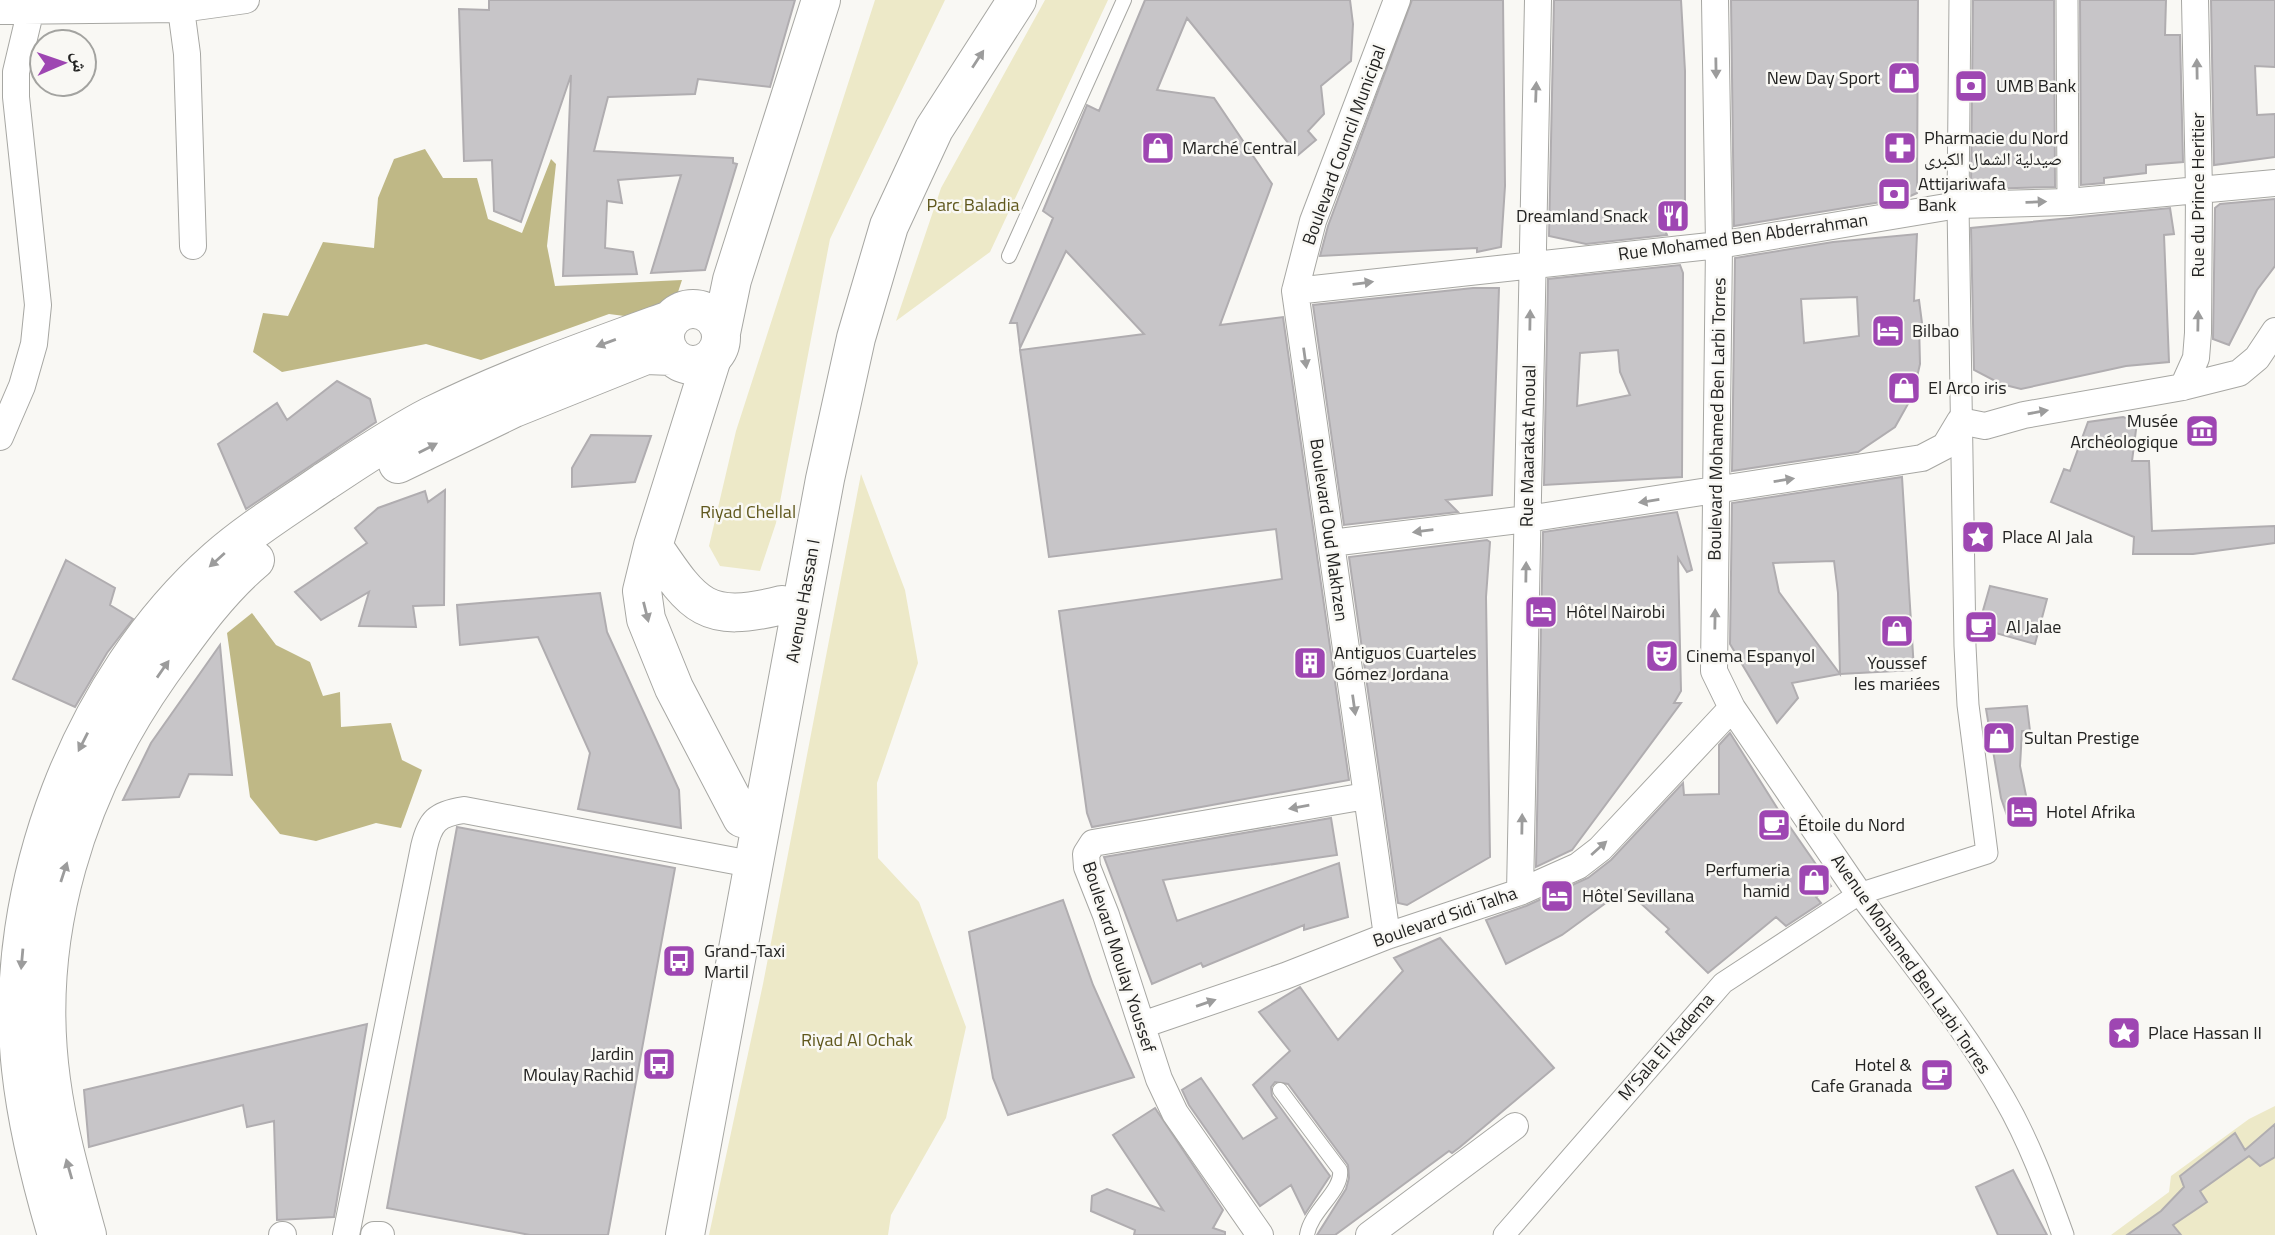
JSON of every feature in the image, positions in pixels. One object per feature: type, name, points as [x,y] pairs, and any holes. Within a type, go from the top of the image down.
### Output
[{"type":"main road","points":[[88,1235],[65,1157],[51,1078],[47,987],[52,927],[60,882],[83,812],[133,712],[227,584],[273,544],[347,491],[435,444],[514,408],[646,355],[691,340],[732,280],[821,0]]},
{"type":"main road","name":"Avenue Hassan I","points":[[664,1235],[782,606],[837,337],[868,223],[936,79],[986,0]]},
{"type":"main road","name":"Avenue Hassan I","points":[[685,1235],[825,479],[856,338],[889,226],[934,129],[1017,0]]},
{"type":"main road","points":[[691,340],[695,417],[653,546],[642,591],[646,619],[674,688],[742,818]]},
{"type":"main road","points":[[57,1235],[37,1164],[13,1052],[26,911],[54,804],[98,711],[156,626],[217,559],[273,515],[430,417],[552,363],[691,340]]},
{"type":"main road","points":[[653,546],[679,584],[714,611],[739,615],[782,606]]},
{"type":"main road","points":[[0,907],[35,870]]},
{"type":"street","points":[[0,11],[30,13],[181,9],[246,0]]},
{"type":"street","name":"Boulevard Council Municipal","points":[[1295,291],[1313,221],[1397,0]]},
{"type":"street","name":"Rue Maarakat Anoual","points":[[1520,892],[1538,0]]},
{"type":"street","name":"Boulevard Mohamed Ben Larbi Torres","points":[[1715,0],[1718,245],[1714,671],[1732,708]]},
{"type":"street","points":[[1960,0],[1958,205],[1972,423]]},
{"type":"street","points":[[2067,0],[2068,202]]},
{"type":"street","name":"Rue du Prince Heritier","points":[[2183,387],[2196,358],[2198,333],[2199,191],[2195,0]]},
{"type":"street","points":[[181,9],[187,67],[193,246]]},
{"type":"street","points":[[0,437],[22,386],[34,344],[38,305],[16,97],[16,72],[30,13]]},
{"type":"street","name":"Rue Mohamed Ben Abderrahman","points":[[1295,291],[1531,263],[1718,245],[1958,205],[2068,202],[2275,183]]},
{"type":"street","name":"Boulevard Oud Makhzen","points":[[1295,291],[1387,936]]},
{"type":"street","points":[[1331,542],[1527,519],[1922,458],[1945,446],[1972,423],[2183,387],[2239,373],[2257,358],[2275,331]]},
{"type":"street","name":"M’Sala El Kadema","points":[[1504,1235],[1723,983],[1859,894],[1987,853],[1968,705],[1972,423]]},
{"type":"street","name":"Boulevard Sidi Talha","points":[[1142,1025],[1285,976],[1387,936],[1520,892],[1578,866],[1600,849],[1732,708]]},
{"type":"street","name":"Avenue Mohamed Ben Larbi Torres","points":[[1732,708],[1859,894],[1941,1003],[2005,1099],[2042,1177],[2063,1235]]},
{"type":"street","name":"Boulevard Moulay Youssef","points":[[1260,1235],[1175,1112],[1159,1079],[1106,915],[1087,867],[1086,854],[1093,843],[1366,796]]},
{"type":"street","points":[[346,1235],[424,847],[429,825],[437,816],[464,810],[735,861]]},
{"type":"street","points":[[1369,1235],[1515,1126]]},
{"type":"street","points":[[374,1235],[381,1235]]},
{"type":"lane","points":[[1009,256],[1124,0]]},
{"type":"lane","points":[[1280,1090],[1340,1170],[1338,1184],[1313,1215],[1307,1235]]},
{"type":"green space","name":"Riyad Chellal","points":[[875,0],[945,0],[830,239],[776,523],[760,571],[720,566],[709,546],[736,431]]},
{"type":"green space","name":"Parc Baladia","points":[[1045,0],[1108,0],[990,252],[896,321],[941,188]]},
{"type":"green space","name":"Riyad Al Ochak","points":[[861,474],[905,590],[918,663],[877,783],[878,858],[919,902],[966,1027],[946,1118],[891,1215],[888,1235],[709,1235],[763,984]]},
{"type":"green space","points":[[2275,1106],[2275,1235],[2111,1235],[2169,1192],[2171,1176],[2249,1119]]},
{"type":"shaded area","points":[[425,149],[443,178],[477,178],[488,219],[522,233],[551,159],[556,164],[547,246],[555,286],[682,280],[675,301],[640,318],[609,314],[481,360],[426,344],[282,372],[253,352],[263,313],[288,316],[323,242],[374,248],[378,198],[394,159]]},
{"type":"shaded area","points":[[252,613],[276,645],[310,662],[323,696],[340,692],[341,727],[391,723],[402,760],[422,770],[401,828],[376,823],[316,841],[280,834],[250,797],[227,633]]},
{"type":"building","points":[[489,0],[795,0],[770,87],[698,79],[695,94],[608,97],[594,151],[733,158],[733,163],[737,164],[705,270],[651,273],[681,175],[618,180],[622,203],[607,201],[605,248],[633,252],[637,274],[563,276],[571,75],[521,222],[494,211],[492,160],[464,161],[459,9],[489,10]]},
{"type":"building","points":[[1145,0],[1350,0],[1353,24],[1351,61],[1321,86],[1324,114],[1308,131],[1316,140],[1298,155],[1187,18],[1157,90],[1214,98],[1272,184],[1220,325],[1283,317],[1349,780],[1092,827],[1087,813],[1059,611],[1282,579],[1276,529],[1049,557],[1020,350],[1144,334],[1066,251],[1020,348],[1017,323],[1010,323],[1053,218],[1043,211],[1087,105],[1099,111]]},
{"type":"building","points":[[1412,0],[1503,0],[1505,186],[1501,247],[1477,252],[1477,248],[1320,256],[1328,226]]},
{"type":"building","points":[[1554,0],[1681,0],[1685,71],[1685,226],[1664,228],[1667,235],[1586,244],[1549,236]]},
{"type":"building","points":[[1731,0],[1918,0],[1917,193],[1906,198],[1734,226]]},
{"type":"building","points":[[1973,0],[2054,0],[2055,187],[1981,189],[1971,185]]},
{"type":"building","points":[[2080,0],[2166,0],[2165,35],[2180,35],[2183,162],[2146,165],[2146,173],[2104,178],[2104,183],[2081,185]]},
{"type":"building","points":[[2211,0],[2275,0],[2275,67],[2255,66],[2257,115],[2275,114],[2275,157],[2214,165]]},
{"type":"building","points":[[2275,199],[2275,266],[2257,290],[2229,345],[2213,339],[2215,208],[2220,204]]},
{"type":"building","points":[[2170,208],[2174,234],[2164,235],[2169,362],[2126,366],[2021,389],[2001,384],[1974,370],[1971,228]]},
{"type":"building","points":[[1917,234],[1914,301],[1919,300],[1922,323],[1919,323],[1920,364],[1913,395],[1895,427],[1858,452],[1732,471],[1735,258],[1833,242]],"holes":[[[1857,297],[1859,336],[1804,343],[1801,299]]]},
{"type":"building","points":[[1680,265],[1683,273],[1682,477],[1544,485],[1548,279]],"holes":[[[1618,350],[1620,372],[1630,395],[1577,406],[1580,353]]]},
{"type":"building","points":[[1473,288],[1499,288],[1492,495],[1446,500],[1458,512],[1344,525],[1313,305]]},
{"type":"building","points":[[337,381],[370,399],[376,422],[246,509],[218,444],[277,403],[287,420]]},
{"type":"building","points":[[2123,417],[2137,422],[2132,461],[2149,461],[2152,531],[2275,526],[2275,543],[2193,554],[2133,554],[2134,537],[2051,502],[2064,469],[2070,471],[2088,422]]},
{"type":"building","points":[[591,435],[651,436],[635,482],[572,487],[572,468]]},
{"type":"building","points":[[1902,477],[1914,670],[1840,674],[1792,683],[1798,698],[1777,723],[1730,644],[1732,503]],"holes":[[[1834,561],[1838,593],[1840,674],[1779,592],[1773,563]]]},
{"type":"building","points":[[445,490],[444,605],[413,606],[416,627],[359,626],[369,592],[321,620],[295,592],[367,543],[355,528],[378,508],[425,491],[428,502]]},
{"type":"building","points":[[1677,512],[1692,570],[1687,572],[1678,558],[1681,691],[1674,703],[1681,703],[1572,850],[1536,867],[1543,532]]},
{"type":"building","points":[[1487,540],[1490,542],[1486,597],[1490,857],[1407,905],[1398,903],[1349,557]]},
{"type":"building","points":[[66,560],[115,588],[110,605],[133,619],[107,653],[75,707],[13,679]]},
{"type":"building","points":[[1990,586],[2047,599],[2035,644],[1978,628]]},
{"type":"building","points":[[600,593],[607,632],[679,790],[681,828],[578,809],[590,753],[538,637],[460,645],[457,605]]},
{"type":"building","points":[[220,645],[232,775],[189,774],[179,797],[123,800],[151,743]]},
{"type":"building","points":[[2027,706],[2030,731],[2022,731],[2020,766],[2032,825],[2011,827],[2001,798],[1986,709]]},
{"type":"building","points":[[1730,733],[1831,886],[1816,897],[1821,903],[1786,926],[1776,917],[1708,973],[1666,932],[1669,929],[1625,889],[1562,935],[1506,964],[1486,920],[1526,906],[1588,878],[1611,860],[1683,783],[1684,795],[1719,794],[1719,745]]},
{"type":"building","points":[[1331,818],[1337,855],[1163,880],[1177,921],[1339,863],[1348,917],[1304,930],[1304,925],[1203,967],[1201,963],[1152,984],[1104,857]]},
{"type":"building","points":[[457,827],[675,868],[608,1235],[530,1235],[387,1208]]},
{"type":"building","points":[[1063,900],[1093,985],[1134,1077],[1008,1115],[993,1078],[969,932]]},
{"type":"building","points":[[1440,938],[1554,1068],[1460,1147],[1452,1153],[1449,1151],[1335,1235],[1317,1235],[1346,1189],[1348,1165],[1288,1084],[1275,1082],[1271,1087],[1272,1096],[1330,1176],[1305,1214],[1291,1185],[1260,1206],[1189,1105],[1182,1090],[1201,1078],[1243,1139],[1277,1118],[1253,1085],[1290,1051],[1259,1012],[1300,987],[1338,1040],[1403,971],[1394,958]]},
{"type":"building","points":[[367,1024],[334,1217],[277,1220],[274,1121],[247,1127],[243,1105],[89,1147],[84,1090]]},
{"type":"building","points":[[1155,1108],[1223,1210],[1213,1228],[1225,1232],[1225,1235],[1134,1235],[1135,1230],[1091,1211],[1092,1196],[1107,1189],[1163,1210],[1113,1135]]},
{"type":"building","points":[[2275,1124],[2275,1157],[2260,1166],[2249,1156],[2200,1191],[2207,1202],[2173,1225],[2181,1235],[2127,1235],[2161,1211],[2184,1187],[2180,1176],[2235,1133],[2245,1150]]},
{"type":"building","points":[[2013,1170],[2047,1235],[1998,1235],[1976,1187]]},
{"type":"place","name":"New Day Sport","points":[[1904,78]]},
{"type":"place","name":"UMB Bank","points":[[1971,86]]},
{"type":"place","name":"Marché Central","points":[[1158,148]]},
{"type":"place","name":"Pharmacie du Nord صيدلية الشمال الكبرى","points":[[1900,148]]},
{"type":"place","name":"Attijariwafa Bank","points":[[1894,194]]},
{"type":"place","name":"Dreamland Snack","points":[[1673,216]]},
{"type":"place","name":"Bilbao","points":[[1888,331]]},
{"type":"place","name":"El Arco iris","points":[[1904,388]]},
{"type":"place","name":"Musée Archéologique","points":[[2202,431]]},
{"type":"place","name":"Place Al Jala","points":[[1978,537]]},
{"type":"place","name":"Hôtel Nairobi","points":[[1541,612]]},
{"type":"place","name":"Al Jalae","points":[[1981,627]]},
{"type":"place","name":"Youssef les mariées","points":[[1897,631]]},
{"type":"place","name":"Cinema Espanyol","points":[[1662,656]]},
{"type":"place","name":"Antiguos Cuarteles Gómez Jordana","points":[[1310,663]]},
{"type":"place","name":"Sultan Prestige","points":[[1999,738]]},
{"type":"place","name":"Hotel Afrika","points":[[2022,812]]},
{"type":"place","name":"Étoile du Nord","points":[[1774,825]]},
{"type":"place","name":"Perfumeria hamid","points":[[1814,880]]},
{"type":"place","name":"Hôtel Sevillana","points":[[1557,896]]},
{"type":"place","name":"Grand-Taxi Martil","points":[[679,961]]},
{"type":"place","name":"Place Hassan II","points":[[2124,1033]]},
{"type":"place","name":"Jardin Moulay Rachid","points":[[659,1064]]},
{"type":"place","name":"Hotel & Cafe Granada","points":[[1937,1075]]}]
